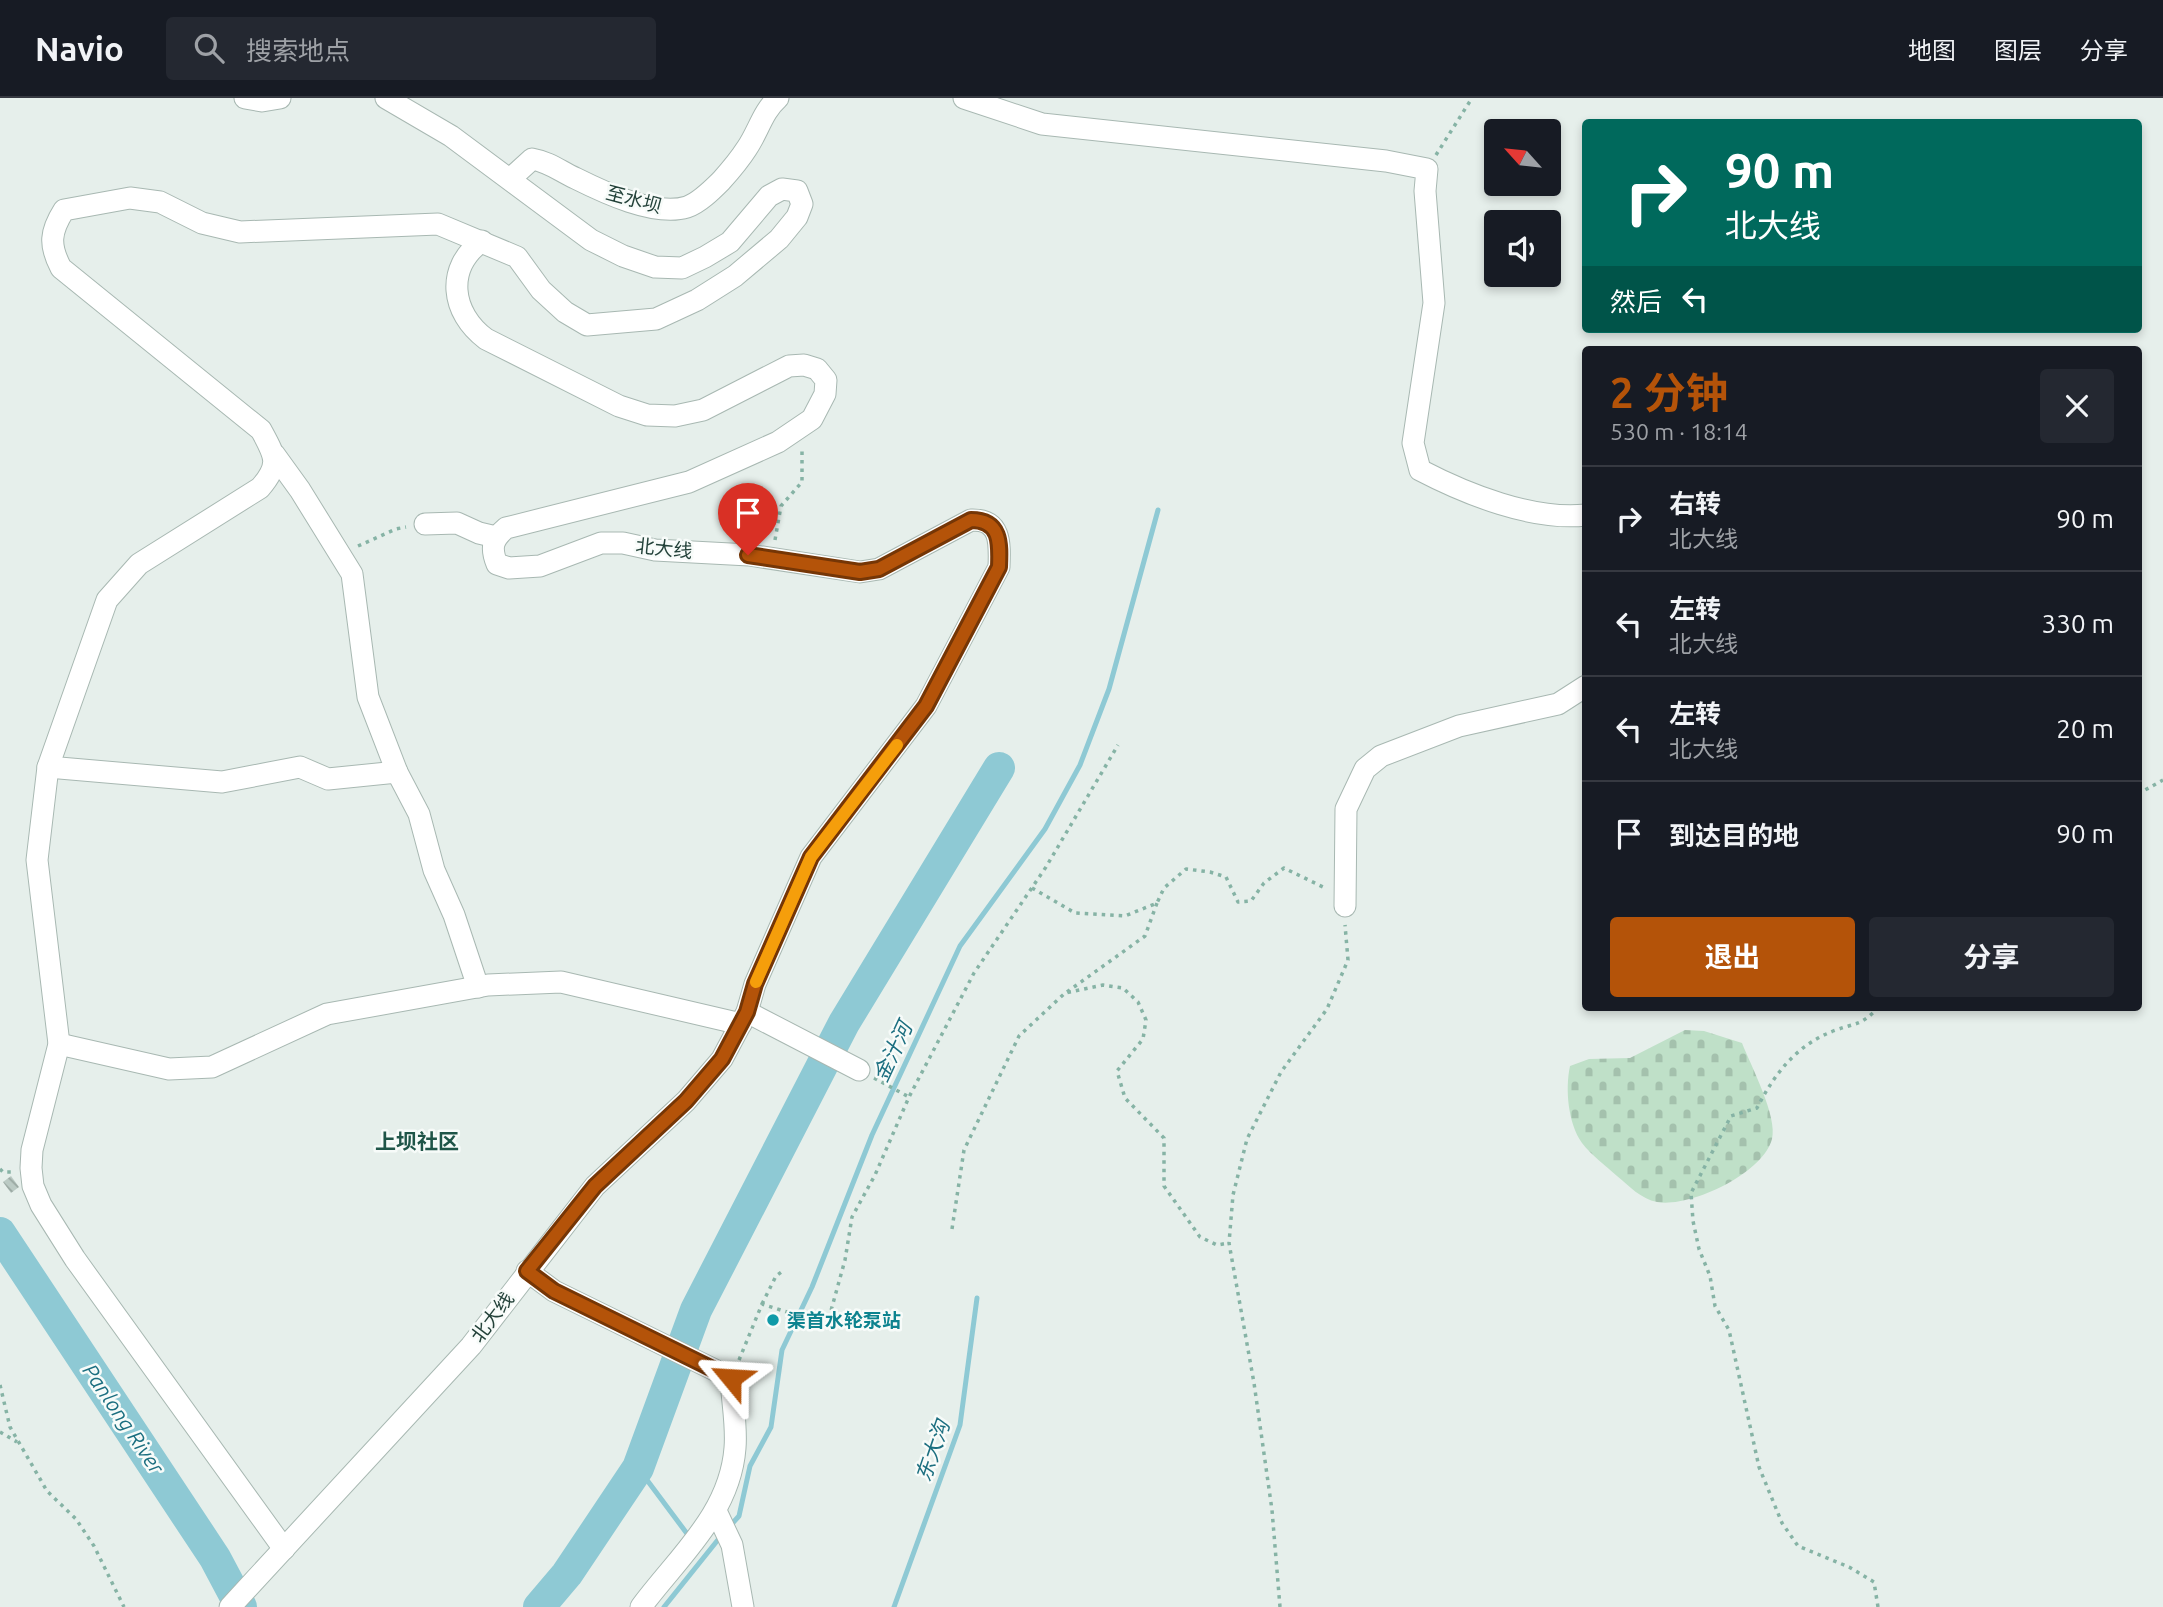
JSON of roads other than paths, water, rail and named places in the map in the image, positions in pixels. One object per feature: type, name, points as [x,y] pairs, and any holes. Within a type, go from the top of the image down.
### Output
[{"type":"street","points":[[245,98],[262,101],[280,98]]},
{"type":"street","points":[[386,98],[451,136],[591,240],[623,256],[655,267],[682,268],[730,242],[769,196],[782,188],[797,191],[802,204],[797,217],[779,239],[735,276],[697,300],[656,318],[587,325],[565,312],[541,290],[517,257],[438,224],[240,232],[202,223],[160,202],[130,198],[64,210],[53,227],[53,252],[61,268],[261,430],[352,573],[368,697],[397,772],[419,814],[434,870],[454,915],[478,986]]},
{"type":"street","name":"至水坝","points":[[510,179],[532,159],[547,161],[572,177],[626,199],[657,208],[686,207],[699,200],[721,181],[748,147],[771,105],[778,98]]},
{"type":"street","points":[[964,98],[1042,124],[1386,161],[1427,169],[1425,191],[1434,303],[1413,443],[1420,470],[1457,489],[1510,506],[1569,516],[1582,514]]},
{"type":"street","points":[[425,524],[457,523],[496,537],[506,528],[520,523],[689,482],[778,442],[802,428],[812,419],[825,394],[826,380],[817,369],[804,365],[789,366],[703,410],[661,416],[647,415],[619,406],[486,338],[470,327],[459,305],[456,291],[461,263],[469,250],[482,241]]},
{"type":"street","points":[[274,454],[272,474],[260,488],[139,564],[107,600],[48,767],[37,860],[60,1044],[32,1150],[33,1186],[41,1205],[75,1259],[281,1553]]},
{"type":"street","name":"北大线","points":[[230,1607],[471,1346],[595,1186],[686,1101],[722,1059],[744,1018],[755,984],[811,857],[926,706],[999,567],[1000,546],[995,529],[984,520],[971,520],[879,569],[860,572],[772,559],[655,550],[624,543],[601,544],[540,566],[509,568],[496,564],[491,550],[496,537]]},
{"type":"street","points":[[1345,905],[1346,809],[1365,769],[1381,756],[1459,726],[1558,704],[1582,689]]},
{"type":"street","points":[[48,767],[222,782],[300,767],[328,779],[397,772]]},
{"type":"street","points":[[60,1044],[169,1069],[212,1067],[327,1014],[478,986],[561,982],[744,1018],[781,1030],[859,1070]]},
{"type":"street","points":[[527,1271],[554,1291],[731,1378],[735,1448],[726,1489],[713,1522],[659,1582],[641,1607]]},
{"type":"street","points":[[713,1522],[732,1545],[743,1607]]},
{"type":"waterway","name":"金汁河","points":[[730,1526],[739,1516],[750,1466],[771,1427],[782,1350],[812,1287],[872,1135],[960,946],[1045,829],[1080,765],[1109,689],[1158,510]]},
{"type":"waterway","points":[[539,1607],[567,1574],[638,1468],[696,1310],[844,1023],[999,768]]},
{"type":"waterway","name":"Panlong River","points":[[0,1233],[215,1558],[241,1607]]},
{"type":"waterway","name":"东大沟","points":[[894,1607],[960,1425],[977,1298]]},
{"type":"waterway","points":[[638,1468],[691,1539]]},
{"type":"waterway","name":"金汁河","points":[[664,1607],[721,1536]]},
{"type":"place","name":"渠首水轮泵站","points":[[773,1320]]},
{"type":"district","name":"上坝社区","points":[[417,1142]]}]
